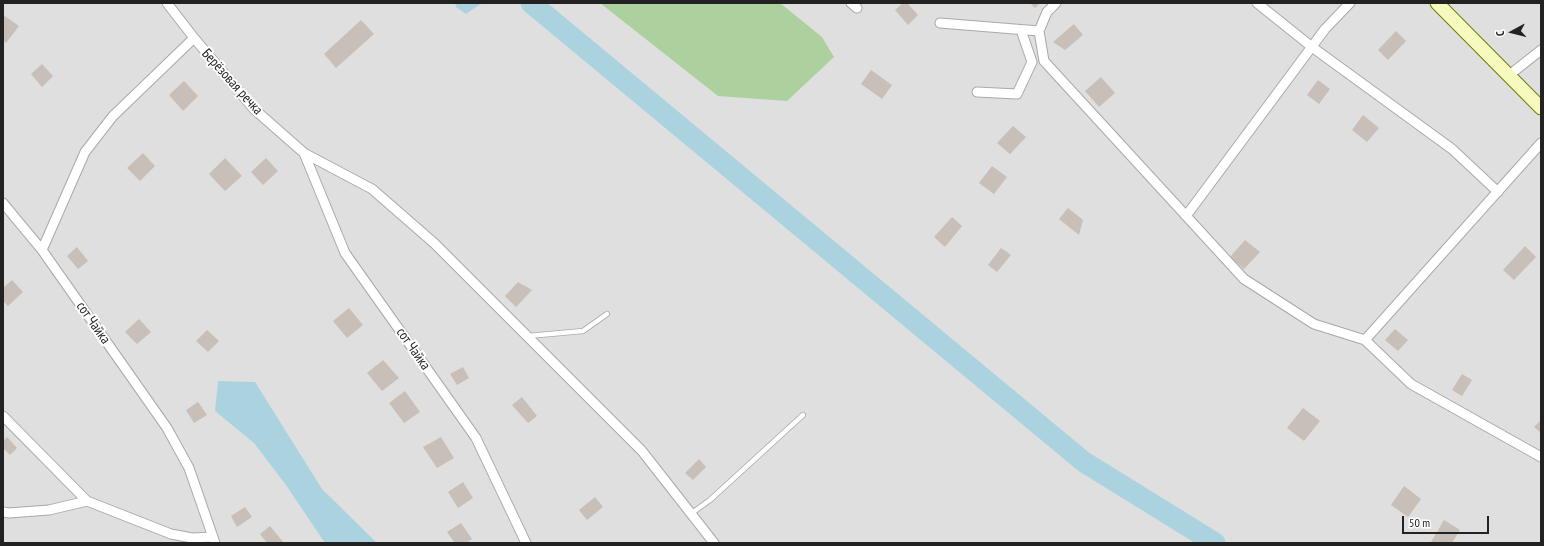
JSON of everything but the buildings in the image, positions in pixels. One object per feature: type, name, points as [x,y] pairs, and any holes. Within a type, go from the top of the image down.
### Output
[{"type":"main road","points":[[1437,3],[1541,108]]},
{"type":"street","name":"Берёзовая речка","points":[[167,3],[194,38],[254,109],[304,154]]},
{"type":"street","points":[[1056,3],[1047,12],[1039,31],[1044,61],[1244,279],[1314,324],[1365,340],[1411,384],[1541,457]]},
{"type":"street","points":[[1257,3],[1312,47],[1452,149],[1498,192]]},
{"type":"street","points":[[1186,216],[1325,29],[1350,3]]},
{"type":"street","points":[[940,23],[1039,31]]},
{"type":"street","points":[[977,92],[1017,94],[1032,62],[1021,30]]},
{"type":"street","points":[[42,250],[85,152],[113,116],[194,38]]},
{"type":"street","points":[[1508,76],[1541,50]]},
{"type":"street","points":[[1365,340],[1541,143]]},
{"type":"street","points":[[304,154],[372,189],[434,243],[642,450],[714,543]]},
{"type":"street","name":"сот Чайка","points":[[304,154],[345,254],[476,438],[526,543]]},
{"type":"street","name":"сот Чайка","points":[[3,203],[42,250],[167,428],[189,468],[213,540]]},
{"type":"street","points":[[3,416],[87,501],[171,534],[213,540]]},
{"type":"street","points":[[3,512],[10,513],[49,510],[87,501]]},
{"type":"lane","points":[[527,336],[583,331],[607,314]]},
{"type":"lane","points":[[692,513],[710,500],[803,415]]},
{"type":"shaded area","points":[[3,3],[1541,3],[1541,543],[3,543]]},
{"type":"green space","points":[[600,3],[780,3],[822,37],[834,57],[787,101],[718,96]]},
{"type":"water","points":[[455,3],[482,3],[466,14],[456,7]]},
{"type":"water","points":[[218,381],[255,382],[322,489],[377,543],[325,543],[286,485],[254,443],[215,411]]},
{"type":"waterway","points":[[531,3],[1084,462],[1215,543]]}]
